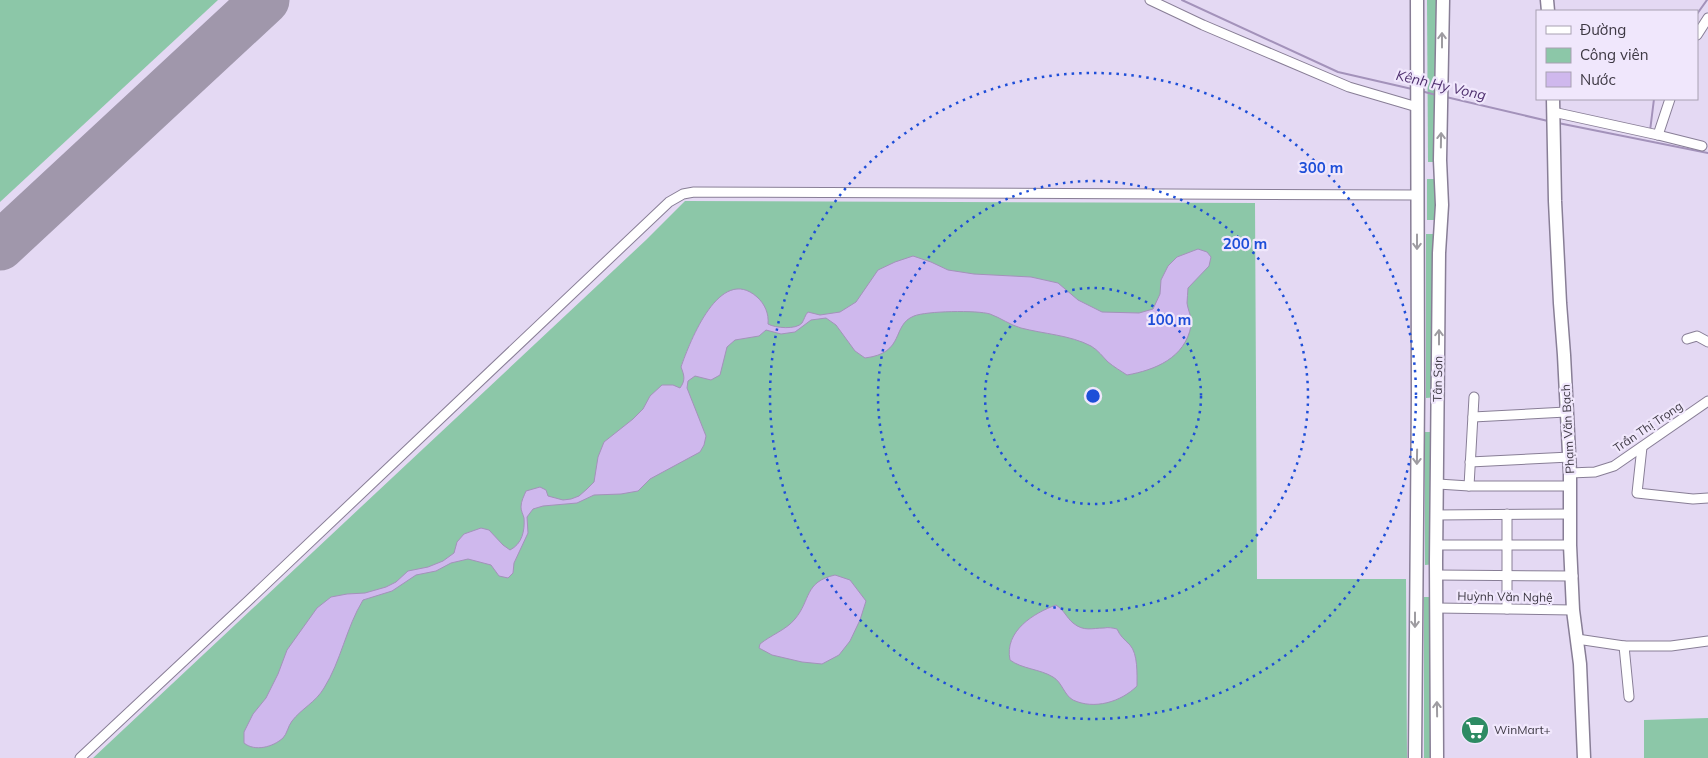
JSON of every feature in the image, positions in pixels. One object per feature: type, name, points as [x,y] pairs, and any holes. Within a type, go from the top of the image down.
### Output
[{"type":"street","points":[[1150,0],[1349,87],[1417,107]]},
{"type":"street","name":"Tân Sơn","points":[[1415,758],[1418,393],[1417,0]]},
{"type":"street","name":"Tân Sơn","points":[[1437,758],[1436,515],[1438,484],[1440,219],[1442,205],[1442,0]]},
{"type":"street","points":[[1698,33],[1708,18]]},
{"type":"street","name":"Phạm Văn Bạch","points":[[1553,100],[1558,274],[1570,457],[1570,545],[1573,610],[1580,664],[1584,758]]},
{"type":"street","points":[[1655,134],[1670,100]]},
{"type":"street","points":[[1554,112],[1702,146]]},
{"type":"street","points":[[1417,178],[1425,167],[1432,166],[1441,176]]},
{"type":"street","points":[[80,758],[669,202],[683,194],[694,192],[1417,195]]},
{"type":"street","points":[[1417,217],[1424,226],[1430,227],[1436,225],[1440,219]]},
{"type":"street","points":[[1688,339],[1697,336],[1708,342]]},
{"type":"street","points":[[1418,393],[1420,402],[1427,406],[1438,399]]},
{"type":"street","points":[[1469,486],[1474,397]]},
{"type":"street","name":"Trần Thị Trọng","points":[[1438,484],[1469,486],[1570,479],[1595,472],[1614,466],[1708,401]]},
{"type":"street","points":[[1473,417],[1566,412]]},
{"type":"street","points":[[1417,426],[1421,422],[1430,420],[1437,428]]},
{"type":"street","points":[[1642,447],[1637,493],[1693,499],[1708,498]]},
{"type":"street","points":[[1470,462],[1570,457]]},
{"type":"street","points":[[1507,514],[1507,609]]},
{"type":"street","points":[[1436,515],[1571,514]]},
{"type":"street","points":[[1436,545],[1570,545]]},
{"type":"street","points":[[1416,563],[1421,569],[1426,570],[1431,568],[1508,576],[1572,576]]},
{"type":"street","points":[[1416,590],[1419,585],[1425,583],[1436,591]]},
{"type":"street","name":"Huỳnh Văn Nghệ","points":[[1436,608],[1573,610]]},
{"type":"street","points":[[1577,639],[1624,646],[1671,646],[1708,641]]},
{"type":"street","points":[[1624,646],[1629,697]]},
{"type":"green space","points":[[0,0],[218,0],[0,202]]},
{"type":"green space","points":[[1427,0],[1440,0],[1440,162],[1428,162]]},
{"type":"green space","points":[[1427,179],[1439,179],[1439,220],[1427,220]]},
{"type":"green space","points":[[685,201],[1255,203],[1257,579],[1406,579],[1407,758],[93,758],[646,240]]},
{"type":"green space","points":[[1426,234],[1439,234],[1439,397],[1426,398]]},
{"type":"green space","points":[[1425,432],[1437,432],[1436,564],[1425,565]]},
{"type":"green space","points":[[1424,597],[1436,597],[1437,758],[1424,758]]},
{"type":"green space","points":[[1708,718],[1708,758],[1644,758],[1644,720]]},
{"type":"water","points":[[1198,249],[1207,252],[1211,257],[1209,266],[1188,288],[1187,303],[1191,323],[1188,337],[1167,361],[1138,373],[1127,375],[1108,362],[1094,348],[1083,342],[1021,328],[990,314],[983,313],[940,312],[914,316],[902,326],[887,351],[865,358],[855,351],[836,325],[826,318],[811,320],[795,332],[781,334],[766,330],[759,336],[735,340],[727,347],[720,375],[711,380],[695,376],[688,381],[687,388],[706,436],[700,452],[650,479],[638,491],[594,495],[577,503],[543,506],[533,509],[527,517],[528,533],[514,563],[513,573],[508,578],[499,576],[491,565],[468,559],[451,563],[436,571],[416,575],[392,591],[363,600],[352,622],[335,667],[321,693],[296,717],[279,741],[259,748],[248,746],[244,743],[244,732],[253,714],[266,698],[287,650],[317,608],[331,597],[365,593],[386,587],[396,582],[408,571],[428,567],[443,561],[454,553],[457,542],[464,534],[481,528],[489,530],[510,550],[514,547],[520,541],[524,528],[521,505],[526,491],[540,487],[546,490],[548,496],[563,500],[579,496],[587,489],[594,482],[598,457],[604,442],[633,419],[643,409],[650,396],[662,385],[673,385],[680,388],[684,378],[681,367],[691,340],[709,310],[719,298],[731,290],[743,289],[757,297],[766,309],[768,324],[780,327],[795,327],[802,323],[808,312],[820,315],[840,312],[856,302],[878,270],[913,256],[948,270],[974,274],[1031,277],[1058,283],[1078,300],[1102,312],[1139,313],[1153,309],[1160,294],[1161,280],[1168,266],[1177,257]]},
{"type":"water","points":[[835,575],[850,580],[866,601],[850,641],[839,655],[822,664],[802,662],[772,655],[759,648],[760,644],[795,619],[809,592],[818,582]]},
{"type":"water","points":[[1056,605],[1073,623],[1081,628],[1117,629],[1133,649],[1137,686],[1131,692],[1107,703],[1081,703],[1070,698],[1059,682],[1053,677],[1010,660],[1009,650],[1016,632],[1030,618]]},
{"type":"waterway","name":"Kênh Hy Vọng","points":[[1182,0],[1338,72],[1412,89]]},
{"type":"waterway","points":[[1698,13],[1707,0]]},
{"type":"waterway","name":"Kênh Hy Vọng","points":[[1421,91],[1436,95]]},
{"type":"waterway","name":"Kênh Hy Vọng","points":[[1446,97],[1548,121]]},
{"type":"waterway","points":[[1650,131],[1654,100]]},
{"type":"waterway","name":"Kênh Hy Vọng","points":[[1558,123],[1708,153]]},
{"type":"runway","points":[[0,246],[265,0]]},
{"type":"place","name":"WinMart+","points":[[1475,730]]}]
